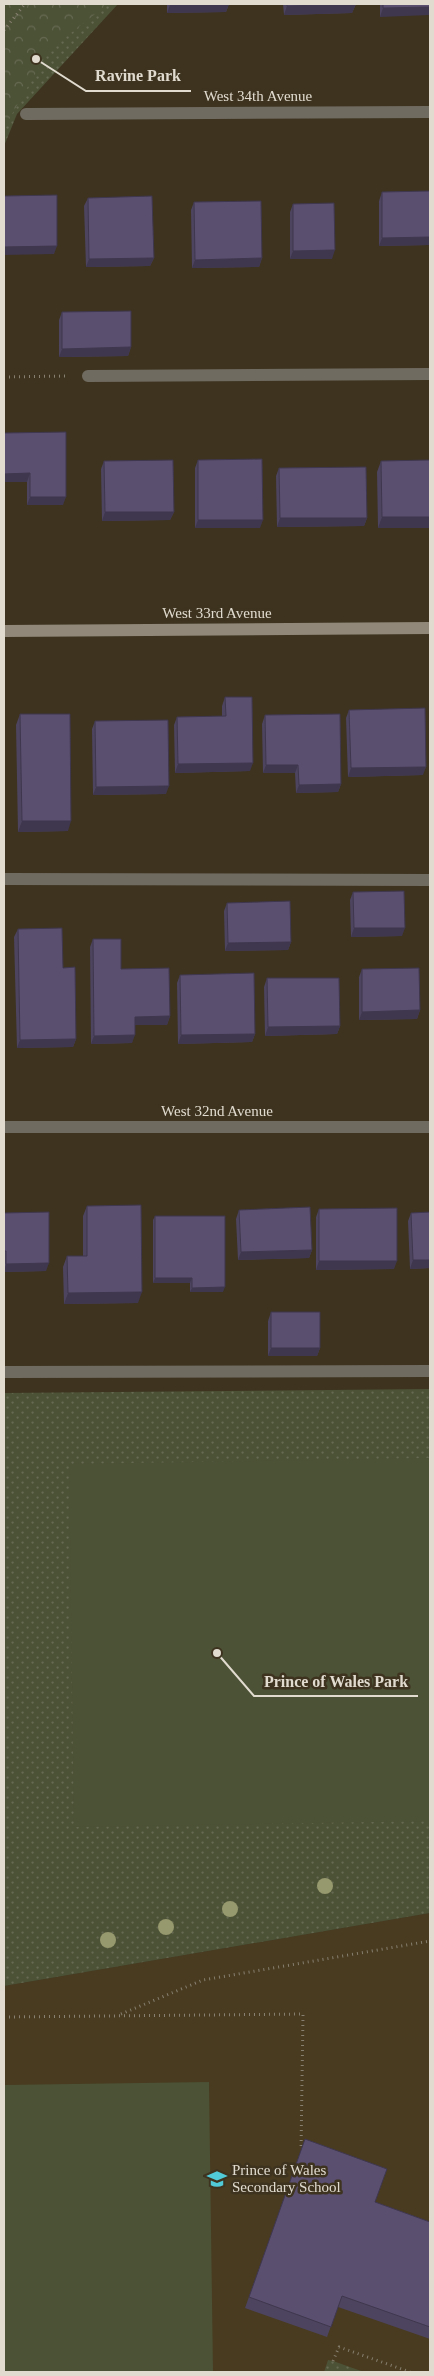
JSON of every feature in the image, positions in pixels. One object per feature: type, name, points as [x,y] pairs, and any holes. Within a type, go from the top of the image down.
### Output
[{"type":"street","name":"West 34th Avenue","points":[[26,114],[430,112]]},
{"type":"street","points":[[88,376],[430,374]]},
{"type":"street","name":"West 33rd Avenue","points":[[4,631],[430,628]]},
{"type":"street","points":[[4,880],[430,880]]},
{"type":"street","name":"West 32nd Avenue","points":[[4,1127],[430,1127]]},
{"type":"street","points":[[4,1372],[430,1371]]},
{"type":"path","points":[[4,30],[25,4]]},
{"type":"path","points":[[4,377],[88,376]]},
{"type":"path","points":[[119,2015],[203,1980],[430,1941]]},
{"type":"path","points":[[4,2017],[303,2014],[301,2150]]},
{"type":"path","points":[[333,2361],[339,2347],[410,2372]]},
{"type":"shaded area","name":"Prince of Wales Secondary School","points":[[430,1913],[430,2372],[4,2372],[4,1986]]},
{"type":"green space","points":[[4,4],[118,4],[17,114],[4,146]]},
{"type":"green space","points":[[4,4],[108,4],[49,50],[4,128]]},
{"type":"green space","points":[[430,1389],[430,1913],[4,1986],[4,1393]]},
{"type":"green space","points":[[430,1458],[430,1821],[74,1827],[69,1464]]},
{"type":"green space","points":[[209,2082],[213,2372],[4,2372],[4,2085]]},
{"type":"green space","points":[[328,2360],[333,2361],[364,2372],[324,2372]]},
{"type":"building","points":[[170,4],[216,4],[170,5]]},
{"type":"building","points":[[287,4],[356,4],[287,6]]},
{"type":"building","points":[[383,4],[430,4],[430,7],[383,8]]},
{"type":"building","points":[[430,191],[430,237],[382,238],[382,192]]},
{"type":"building","points":[[57,195],[57,246],[4,247],[4,196]]},
{"type":"building","points":[[152,196],[154,258],[89,259],[88,198]]},
{"type":"building","points":[[261,201],[262,258],[195,260],[194,202]]},
{"type":"building","points":[[334,203],[335,250],[293,251],[293,204]]},
{"type":"building","points":[[131,311],[131,347],[62,349],[62,312]]},
{"type":"building","points":[[66,432],[66,497],[30,497],[30,473],[4,474],[4,433]]},
{"type":"building","points":[[262,459],[263,520],[198,520],[198,460]]},
{"type":"building","points":[[173,460],[174,512],[105,512],[104,461]]},
{"type":"building","points":[[430,460],[430,517],[382,517],[381,461]]},
{"type":"building","points":[[366,467],[367,518],[280,518],[279,468]]},
{"type":"building","points":[[225,697],[252,697],[253,763],[178,764],[177,717],[226,716]]},
{"type":"building","points":[[425,708],[426,767],[351,768],[349,710]]},
{"type":"building","points":[[20,714],[70,714],[71,821],[22,821]]},
{"type":"building","points":[[340,714],[341,784],[299,785],[298,765],[266,765],[265,715]]},
{"type":"building","points":[[168,720],[169,786],[96,787],[95,721]]},
{"type":"building","points":[[404,891],[405,928],[354,928],[353,892]]},
{"type":"building","points":[[290,901],[291,942],[228,943],[227,903]]},
{"type":"building","points":[[62,928],[63,968],[75,967],[76,1039],[20,1040],[18,929]]},
{"type":"building","points":[[93,939],[121,939],[121,969],[169,968],[170,1016],[135,1017],[135,1035],[94,1036]]},
{"type":"building","points":[[419,968],[420,1010],[362,1012],[362,969]]},
{"type":"building","points":[[254,973],[255,1034],[181,1035],[180,975]]},
{"type":"building","points":[[267,978],[339,978],[340,1026],[268,1027]]},
{"type":"building","points":[[141,1205],[142,1292],[68,1293],[67,1256],[87,1256],[87,1206]]},
{"type":"building","points":[[310,1207],[312,1250],[241,1252],[239,1210]]},
{"type":"building","points":[[397,1208],[397,1261],[319,1261],[319,1209]]},
{"type":"building","points":[[49,1212],[49,1263],[6,1264],[4,1213]]},
{"type":"building","points":[[430,1212],[430,1260],[413,1260],[411,1213]]},
{"type":"building","points":[[155,1216],[225,1216],[225,1287],[192,1288],[192,1278],[155,1278]]},
{"type":"building","points":[[271,1312],[320,1312],[320,1348],[271,1348]]},
{"type":"building","points":[[305,2139],[387,2169],[375,2202],[430,2222],[430,2327],[342,2296],[331,2327],[249,2297]]},
{"type":"place","name":"Ravine Park","points":[[36,59]]},
{"type":"place","name":"Prince of Wales Park","points":[[217,1653]]},
{"type":"place","name":"Prince of Wales Secondary School","points":[[217,2179]]}]
